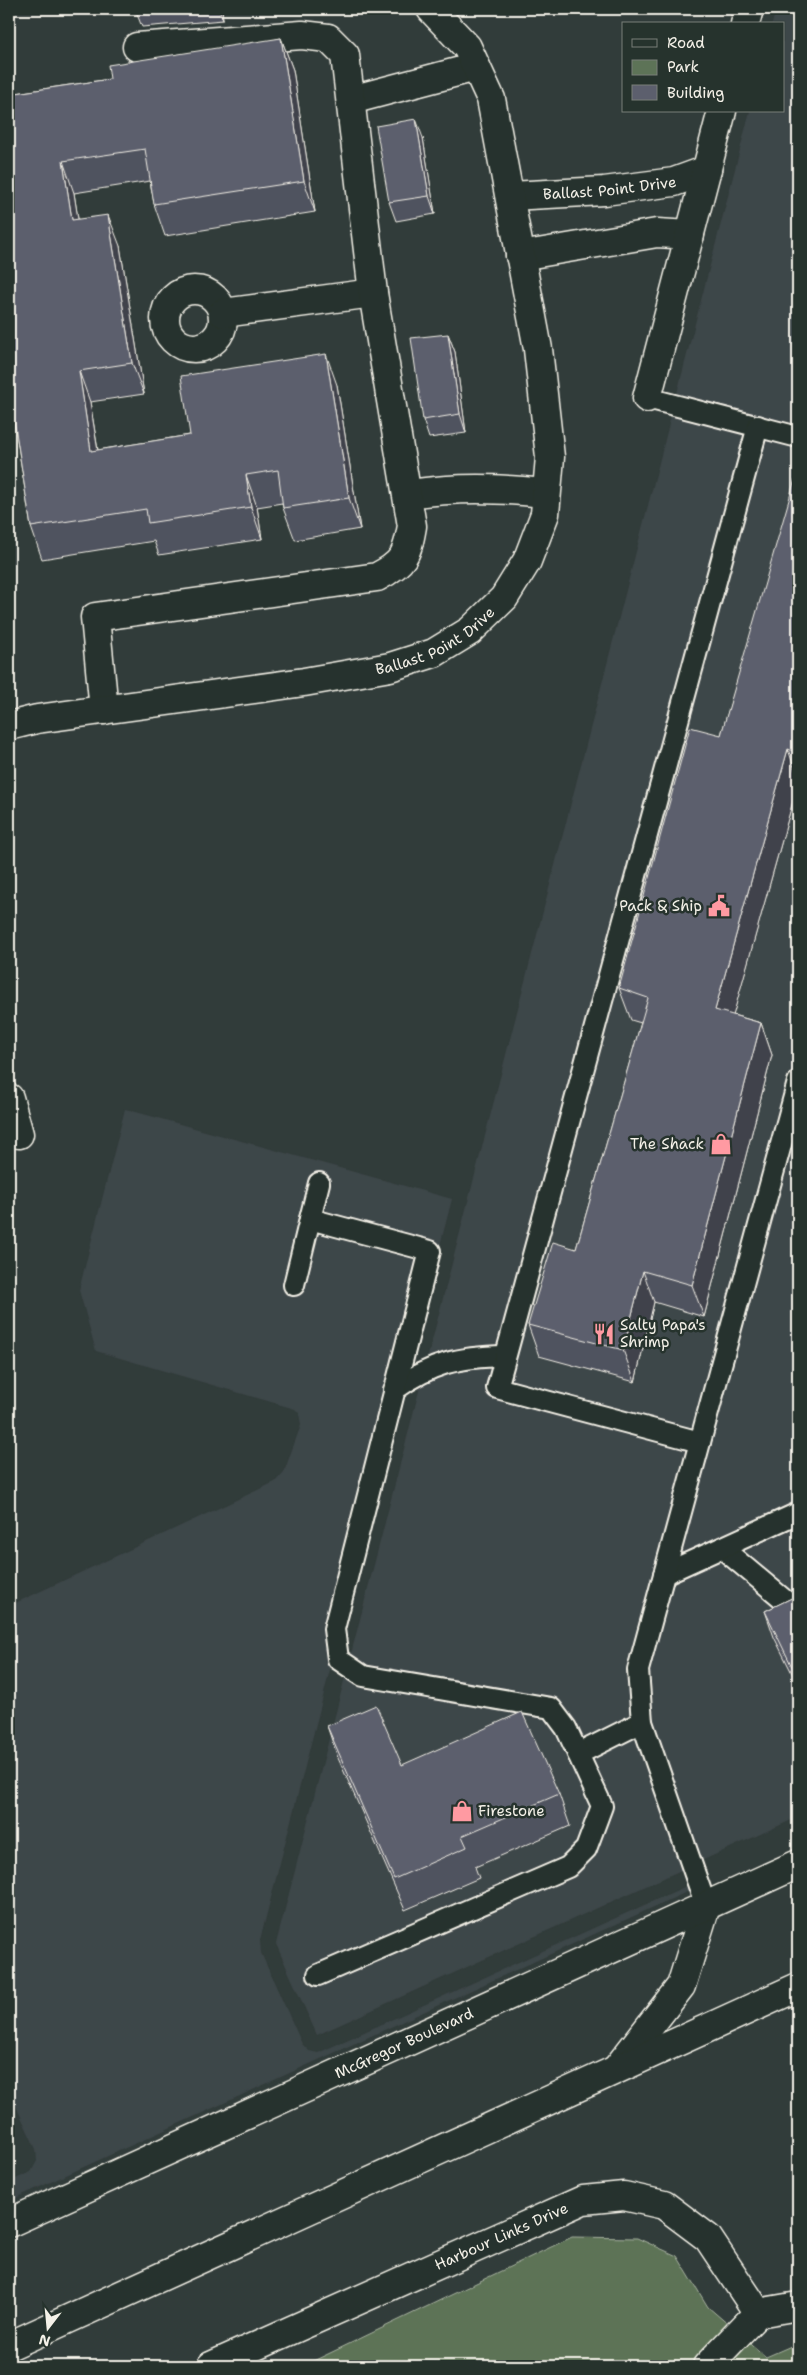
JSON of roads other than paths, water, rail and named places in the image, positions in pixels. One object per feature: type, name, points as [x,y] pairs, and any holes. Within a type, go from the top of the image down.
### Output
[{"type":"street","name":"Ballast Point Drive","points":[[9,726],[37,719],[380,669],[434,653],[470,631],[504,598],[527,561],[545,514],[548,447],[538,349],[491,99],[467,47],[431,9]]},
{"type":"street","points":[[746,22],[749,9]]},
{"type":"street","points":[[104,710],[95,617],[378,577],[397,566],[409,546],[412,526],[373,293],[351,100],[344,56],[328,38],[302,35],[137,48]]},
{"type":"street","points":[[351,100],[476,67]]},
{"type":"street","points":[[648,398],[722,112]]},
{"type":"street","name":"Ballast Point Drive","points":[[510,196],[604,191],[674,182],[707,170]]},
{"type":"street","points":[[520,256],[657,233],[690,235]]},
{"type":"street","points":[[223,313],[373,293]]},
{"type":"street","points":[[408,494],[454,488],[546,493]]},
{"type":"street","points":[[9,1098],[19,1134]]},
{"type":"street","name":"McGregor Boulevard","points":[[9,2224],[798,1864]]},
{"type":"street","points":[[615,2070],[681,1986],[706,1906]]},
{"type":"street","points":[[9,2346],[798,1987]]},
{"type":"street","name":"Harbour Links Drive","points":[[211,2366],[583,2200],[616,2196],[664,2205],[708,2238],[758,2314]]},
{"type":"street","points":[[707,2366],[758,2314],[798,2306]]},
{"type":"lane","points":[[648,398],[798,437]]},
{"type":"lane","points":[[700,1442],[496,1388],[758,426]]},
{"type":"lane","points":[[706,1906],[642,1722],[638,1670],[798,1082]]},
{"type":"lane","points":[[294,1285],[319,1184]]},
{"type":"lane","points":[[310,1219],[430,1251],[334,1628],[338,1659],[362,1676],[551,1708],[566,1728],[602,1806],[586,1849],[568,1868],[318,1975]]},
{"type":"lane","points":[[394,1390],[417,1373],[446,1362],[474,1356],[505,1356]]},
{"type":"lane","points":[[664,1574],[798,1512]]},
{"type":"lane","points":[[722,1548],[794,1608],[798,1607]]},
{"type":"lane","points":[[578,1754],[642,1722]]},
{"type":"place","name":"Pack & Ship","points":[[719,906]]},
{"type":"place","name":"The Shack","points":[[721,1144]]},
{"type":"place","name":"Salty Papa's Shrimp","points":[[604,1334]]},
{"type":"place","name":"Firestone","points":[[462,1811]]}]
